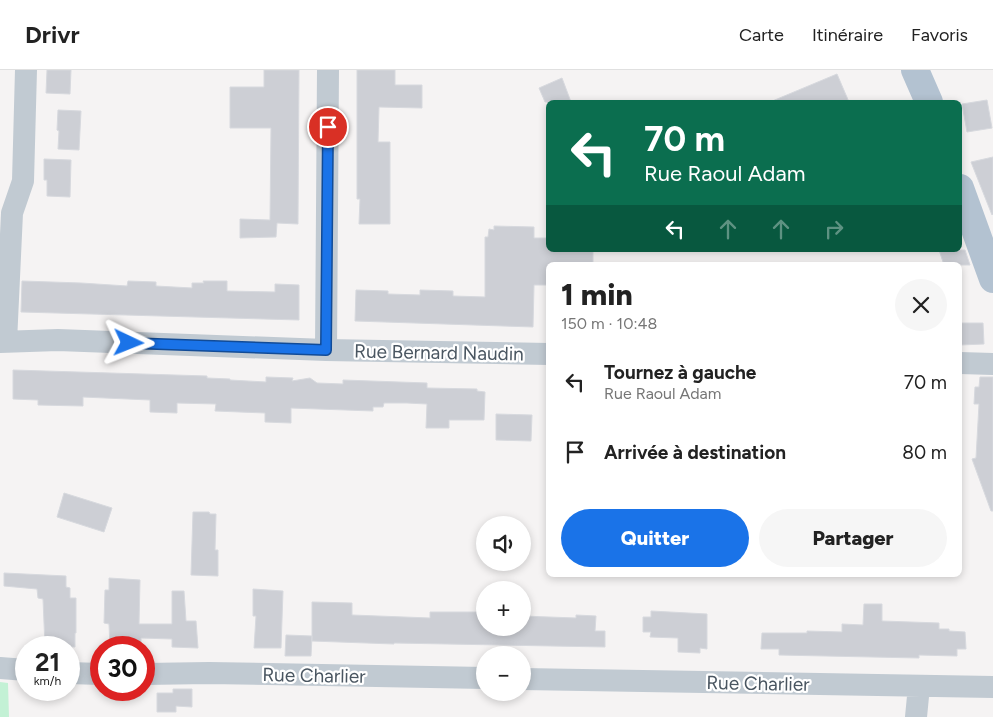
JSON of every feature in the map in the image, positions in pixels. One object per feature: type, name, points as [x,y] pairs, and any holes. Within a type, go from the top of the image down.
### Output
[{"type":"main road","points":[[915,70],[928,100]]},
{"type":"main road","points":[[962,192],[986,239],[993,279]]},
{"type":"street","points":[[3,342],[12,213],[23,181],[26,70]]},
{"type":"street","points":[[326,350],[328,70]]},
{"type":"street","name":"Rue Bernard Naudin","points":[[3,342],[58,340],[326,350],[546,354]]},
{"type":"street","points":[[962,364],[993,364]]},
{"type":"street","points":[[0,668],[15,669]]},
{"type":"street","name":"Rue Charlier","points":[[155,674],[219,673],[476,678]]},
{"type":"street","name":"Rue Charlier","points":[[531,679],[993,687]]},
{"type":"street","points":[[916,717],[920,686]]},
{"type":"green space","points":[[0,682],[8,683],[9,717],[0,717]]},
{"type":"building","points":[[47,70],[71,70],[70,94],[46,93]]},
{"type":"building","points":[[264,70],[299,70],[298,224],[277,223],[276,237],[240,238],[240,219],[270,220],[271,128],[230,128],[230,87],[264,87]]},
{"type":"building","points":[[357,70],[395,70],[395,85],[422,85],[422,108],[379,107],[378,142],[390,142],[390,224],[359,224],[360,199],[357,199]]},
{"type":"building","points":[[837,74],[848,100],[775,100]]},
{"type":"building","points":[[562,78],[570,100],[546,100],[545,102],[539,88]]},
{"type":"building","points":[[987,100],[992,128],[967,132],[962,104]]},
{"type":"building","points":[[58,110],[81,111],[79,150],[58,149]]},
{"type":"building","points":[[993,157],[993,214],[992,215],[971,162]]},
{"type":"building","points":[[44,159],[71,160],[70,197],[47,196],[47,180],[44,180]]},
{"type":"building","points":[[494,226],[534,227],[534,238],[546,238],[546,252],[593,252],[593,262],[546,262],[546,285],[534,285],[533,327],[355,321],[356,290],[420,295],[420,290],[453,291],[453,296],[485,297],[485,237],[488,237],[489,229],[494,230]]},
{"type":"building","points":[[962,250],[965,250],[970,265],[962,265],[962,262],[943,262],[940,252],[962,252]]},
{"type":"building","points":[[22,281],[127,286],[128,281],[156,282],[156,286],[192,288],[192,283],[227,281],[227,291],[275,292],[275,284],[299,285],[299,320],[21,312]]},
{"type":"building","points":[[962,323],[983,323],[984,344],[962,345]]},
{"type":"building","points":[[13,370],[207,376],[207,378],[266,382],[266,377],[293,378],[292,381],[310,378],[317,383],[343,384],[343,380],[427,383],[427,388],[477,389],[477,391],[485,392],[484,420],[449,420],[449,428],[426,428],[427,404],[407,403],[384,403],[383,407],[373,407],[373,411],[291,408],[291,423],[265,422],[265,413],[215,411],[216,404],[177,403],[177,413],[150,412],[150,400],[83,397],[83,406],[38,405],[38,400],[13,399]]},
{"type":"building","points":[[980,377],[993,377],[993,511],[991,511],[972,459],[976,458],[979,404],[974,404],[975,387],[979,387]]},
{"type":"building","points":[[496,414],[532,415],[531,441],[496,440]]},
{"type":"building","points":[[64,493],[112,508],[104,532],[57,517]]},
{"type":"building","points":[[193,512],[216,514],[215,550],[218,550],[218,576],[191,575]]},
{"type":"building","points":[[4,573],[66,576],[66,587],[70,588],[70,598],[76,598],[75,636],[45,636],[43,599],[38,598],[37,589],[4,586]]},
{"type":"building","points":[[109,578],[140,580],[139,624],[172,624],[172,591],[184,591],[186,621],[196,621],[198,648],[172,647],[172,639],[155,638],[155,636],[110,636],[109,624],[104,623],[105,590],[109,590]]},
{"type":"building","points":[[253,589],[283,591],[281,648],[254,648],[256,616],[253,616]]},
{"type":"building","points":[[312,602],[352,603],[352,615],[430,618],[430,612],[476,612],[476,636],[531,636],[531,616],[576,618],[576,615],[596,616],[595,631],[605,631],[605,647],[312,641]]},
{"type":"building","points":[[864,604],[882,604],[882,621],[939,623],[939,629],[965,632],[966,649],[957,649],[957,656],[919,655],[919,658],[779,655],[779,649],[761,649],[762,633],[842,632],[842,624],[863,625]]},
{"type":"building","points":[[651,611],[707,614],[707,649],[700,648],[700,653],[678,652],[678,638],[650,637],[651,632],[643,632],[643,617],[651,617]]},
{"type":"building","points":[[286,635],[312,636],[311,656],[285,656]]},
{"type":"building","points":[[173,689],[192,689],[192,707],[176,706],[176,712],[157,712],[157,693],[173,693]]},
{"type":"route","points":[[129,343],[326,350],[328,127]]}]
